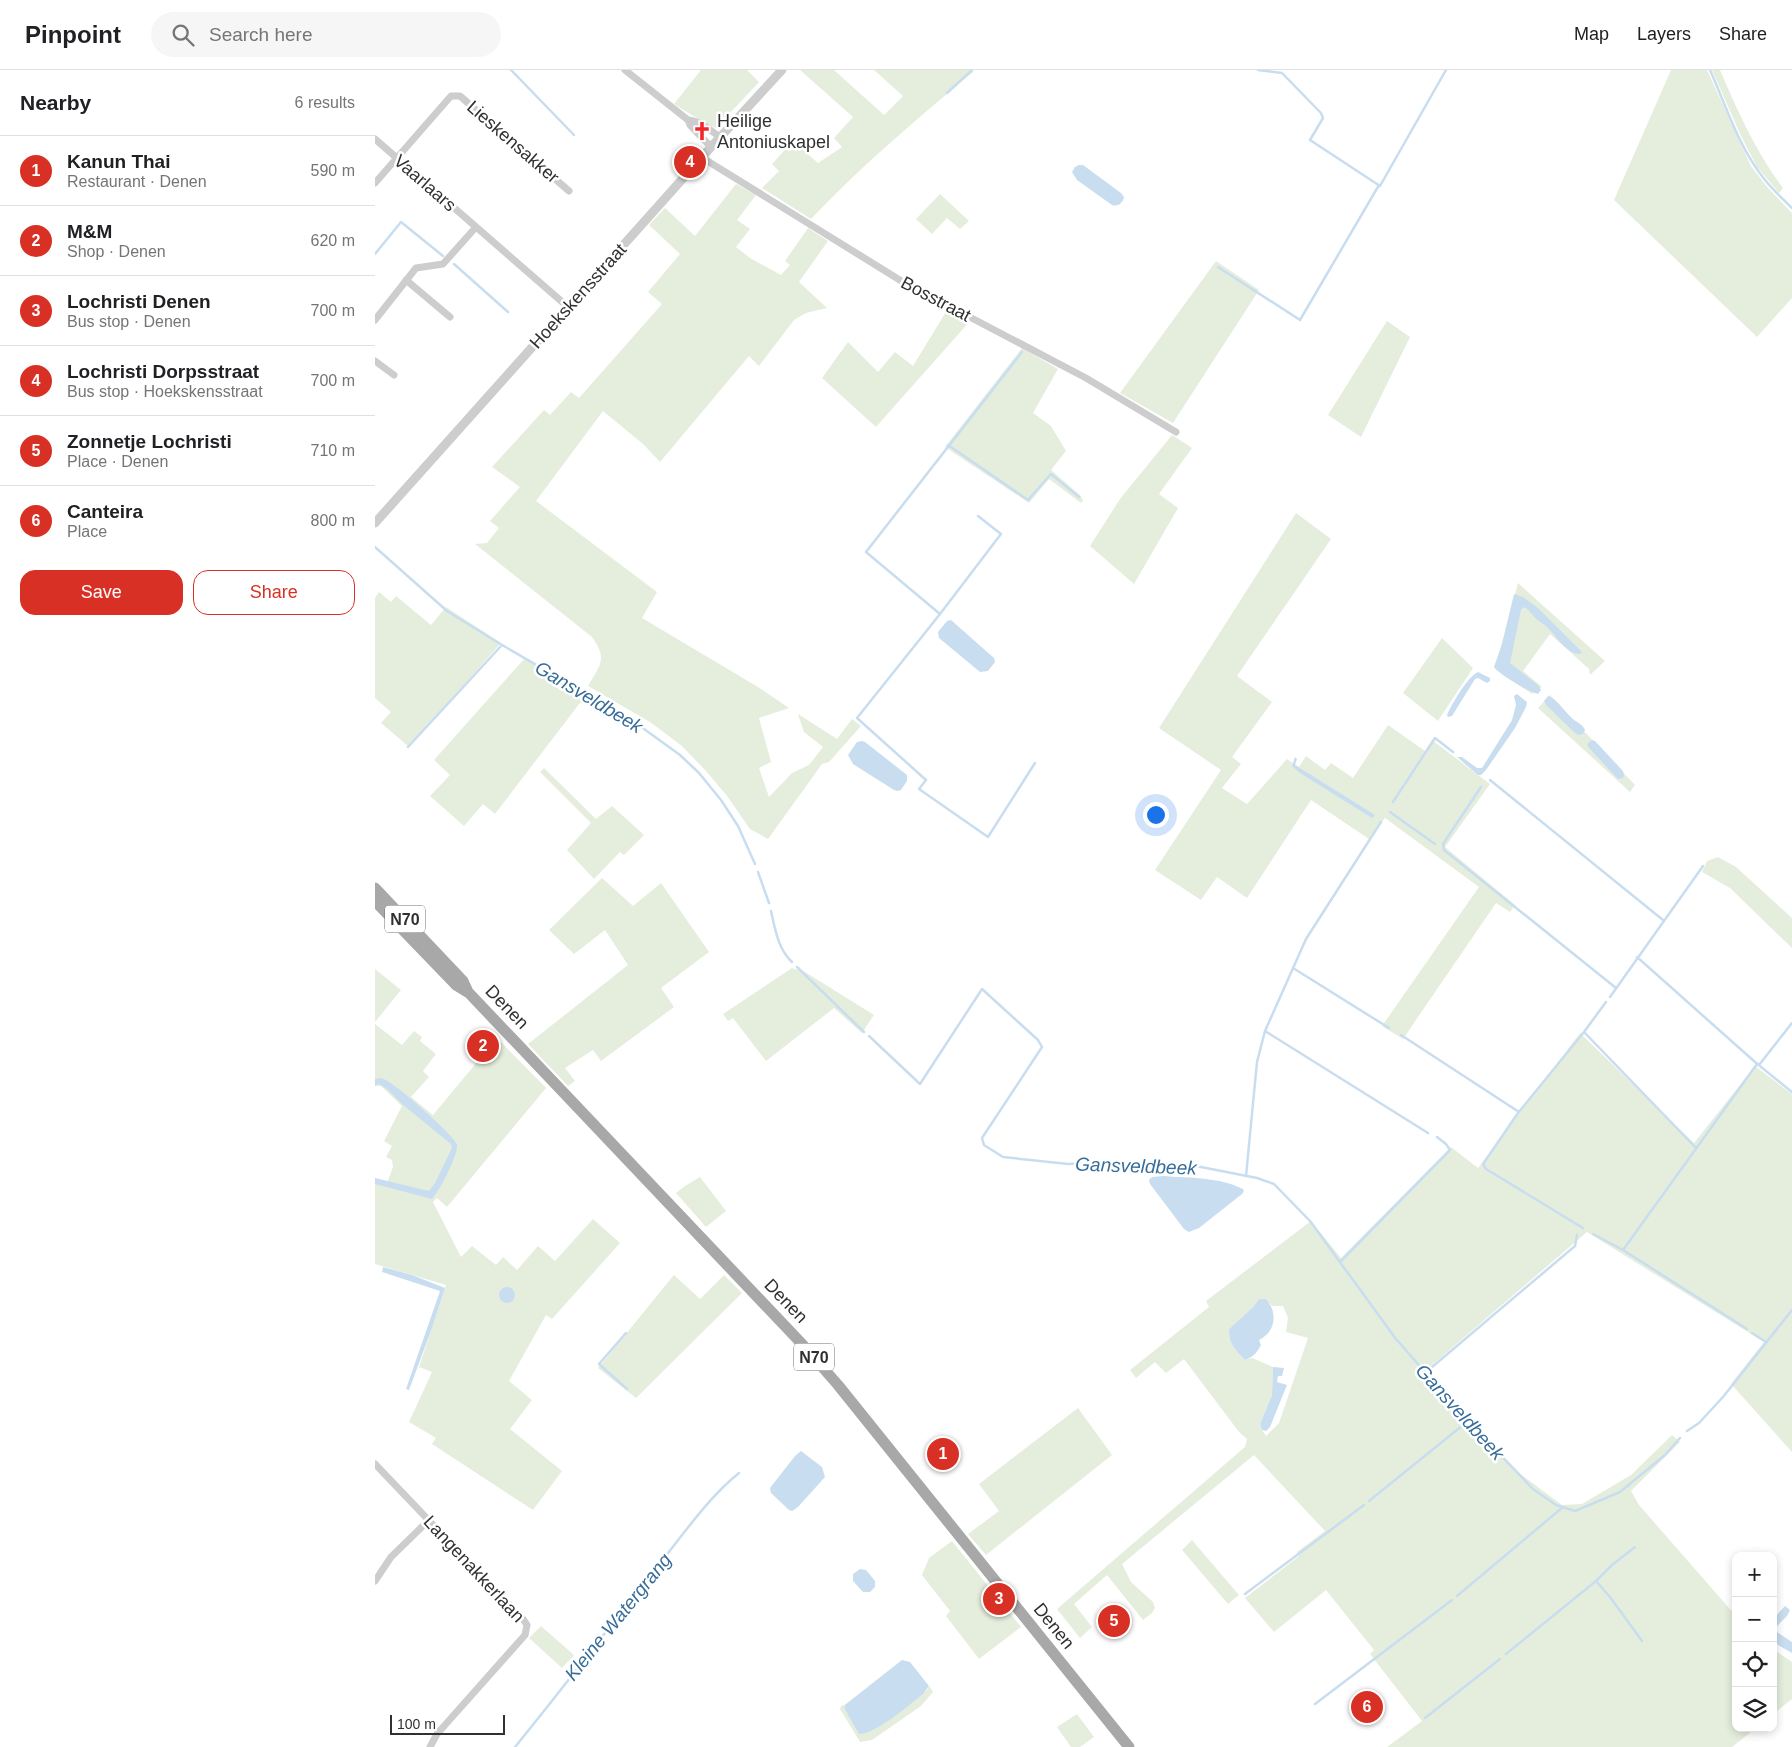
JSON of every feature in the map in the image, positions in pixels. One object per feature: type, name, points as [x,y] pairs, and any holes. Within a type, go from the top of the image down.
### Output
[{"type":"main road","name":"Denen","points":[[375,888],[463,981],[469,993]]},
{"type":"main road","name":"Denen","points":[[375,901],[456,985],[469,993],[803,1345],[838,1385],[1129,1747]]},
{"type":"street","points":[[625,70],[688,120],[690,125],[711,147]]},
{"type":"street","name":"Hoekskensstraat","points":[[375,523],[782,70]]},
{"type":"street","name":"Lieskensakker","points":[[375,183],[451,96],[460,96],[569,191]]},
{"type":"street","points":[[688,120],[694,120],[720,137]]},
{"type":"street","name":"Vaarlaars","points":[[375,139],[568,308]]},
{"type":"street","name":"Bosstraat","points":[[701,158],[903,282],[1086,378],[1176,432]]},
{"type":"street","points":[[375,320],[416,268],[443,264],[476,227]]},
{"type":"street","points":[[406,280],[450,317]]},
{"type":"street","points":[[375,361],[394,375]]},
{"type":"street","name":"Langenakkerlaan","points":[[375,1464],[523,1619],[527,1629],[525,1635],[437,1734],[431,1747]]},
{"type":"street","points":[[375,1581],[391,1557],[429,1520]]},
{"type":"green space","points":[[701,70],[747,70],[759,82],[716,128],[674,104]]},
{"type":"green space","points":[[800,70],[834,70],[884,115],[903,96],[874,70],[971,70],[973,72],[869,162],[811,219],[762,188],[779,171],[772,164],[793,141],[818,163],[842,147],[834,138],[853,117]]},
{"type":"green space","points":[[1671,70],[1707,70],[1751,166],[1768,188],[1792,213],[1792,298],[1757,337],[1614,200]]},
{"type":"green space","points":[[1712,70],[1720,70],[1756,146],[1783,188],[1779,193],[1757,167]]},
{"type":"green space","points":[[736,184],[756,195],[737,220],[750,229],[736,247],[750,258],[781,275],[790,265],[785,261],[808,228],[828,241],[799,282],[827,308],[806,313],[794,320],[759,366],[749,356],[660,462],[643,444],[603,411],[536,501],[657,592],[642,618],[758,687],[789,708],[759,718],[771,762],[759,768],[769,797],[792,773],[809,765],[823,747],[804,732],[798,714],[837,739],[852,719],[861,726],[829,762],[822,764],[768,839],[750,829],[727,796],[682,746],[650,722],[588,686],[599,667],[601,657],[600,651],[592,637],[475,544],[487,543],[499,528],[490,521],[520,487],[492,467],[544,410],[550,415],[571,392],[579,398],[662,304],[648,292],[680,254],[649,225],[665,208],[695,236]]},
{"type":"green space","points":[[940,194],[969,221],[960,229],[947,218],[932,234],[916,219]]},
{"type":"green space","points":[[1216,261],[1259,290],[1173,423],[1120,393]]},
{"type":"green space","points":[[947,310],[970,321],[876,427],[822,378],[848,342],[878,372],[895,352],[913,366]]},
{"type":"green space","points":[[1387,321],[1410,337],[1361,437],[1328,415]]},
{"type":"green space","points":[[1022,348],[1058,369],[1033,413],[1051,426],[1066,451],[1051,470],[1081,496],[1083,501],[1081,503],[1049,479],[1029,503],[945,447]]},
{"type":"green space","points":[[1172,435],[1192,448],[1159,494],[1178,508],[1134,584],[1090,546],[1120,499]]},
{"type":"green space","points":[[1296,513],[1331,539],[1237,676],[1272,702],[1232,757],[1241,764],[1222,788],[1247,804],[1287,759],[1299,767],[1306,756],[1325,770],[1331,763],[1353,778],[1388,725],[1425,751],[1432,740],[1490,784],[1445,847],[1515,905],[1510,912],[1496,903],[1403,1039],[1382,1026],[1479,887],[1385,818],[1369,839],[1311,800],[1247,898],[1217,877],[1201,900],[1155,870],[1221,770],[1159,728]]},
{"type":"green space","points":[[1518,583],[1605,661],[1590,675],[1589,669],[1550,634],[1523,671],[1542,687],[1532,694],[1495,669]]},
{"type":"green space","points":[[379,592],[391,602],[396,596],[431,625],[446,607],[501,643],[409,747],[381,723],[391,712],[375,698],[375,598]]},
{"type":"green space","points":[[1442,638],[1473,668],[1438,721],[1403,693]]},
{"type":"green space","points":[[525,658],[579,688],[586,695],[495,814],[483,804],[464,826],[430,796],[450,775],[434,760]]},
{"type":"green space","points":[[1550,695],[1635,785],[1630,792],[1538,708]]},
{"type":"green space","points":[[544,768],[596,819],[612,806],[644,835],[624,855],[620,852],[594,879],[567,850],[591,823],[540,772]]},
{"type":"green space","points":[[1718,857],[1736,867],[1792,918],[1792,948],[1730,888],[1702,872],[1707,861]]},
{"type":"green space","points":[[602,878],[633,906],[661,883],[709,952],[661,988],[674,1007],[601,1061],[593,1050],[565,1068],[575,1081],[568,1086],[528,1044],[628,965],[605,930],[574,954],[549,930]]},
{"type":"green space","points":[[792,968],[805,972],[874,1015],[862,1033],[834,1008],[766,1061],[733,1018],[728,1021],[723,1014]]},
{"type":"green space","points":[[375,969],[401,990],[375,1022]]},
{"type":"green space","points":[[375,1024],[402,1045],[414,1031],[422,1037],[420,1041],[436,1054],[423,1071],[429,1077],[411,1097],[433,1115],[497,1038],[546,1088],[447,1207],[437,1198],[433,1202],[461,1257],[472,1246],[496,1265],[503,1257],[517,1270],[538,1246],[555,1261],[593,1219],[620,1243],[552,1319],[546,1315],[509,1381],[532,1400],[510,1429],[562,1471],[533,1510],[432,1444],[436,1438],[409,1422],[432,1372],[419,1367],[446,1285],[375,1264],[375,1179],[387,1183],[393,1167],[392,1160],[386,1157],[392,1146],[384,1141],[402,1106],[381,1086],[375,1086]]},
{"type":"green space","points":[[1580,1033],[1694,1143],[1755,1066],[1792,1094],[1792,1452],[1731,1384],[1764,1342],[1587,1232],[1426,1370],[1462,1414],[1519,1473],[1562,1505],[1582,1504],[1631,1475],[1672,1435],[1680,1442],[1631,1491],[1639,1505],[1732,1611],[1732,1732],[1751,1732],[1732,1747],[1387,1747],[1422,1721],[1370,1654],[1374,1650],[1326,1590],[1274,1632],[1245,1598],[1299,1556],[1297,1552],[1325,1531],[1254,1455],[1122,1564],[1131,1582],[1153,1602],[1155,1608],[1152,1613],[1143,1620],[1107,1575],[1074,1604],[1092,1627],[1080,1638],[1057,1609],[1245,1447],[1247,1439],[1239,1432],[1184,1359],[1166,1373],[1155,1362],[1136,1378],[1130,1370],[1209,1307],[1206,1301],[1311,1221],[1341,1258],[1451,1147],[1478,1168]],"holes":[[[1259,1299],[1266,1299],[1272,1306],[1283,1306],[1288,1318],[1286,1332],[1308,1338],[1279,1423],[1266,1436],[1260,1424],[1272,1395],[1273,1367],[1252,1358],[1245,1360],[1233,1346],[1229,1329]]]},
{"type":"green space","points":[[700,1177],[726,1211],[706,1227],[676,1193]]},
{"type":"green space","points":[[674,1275],[700,1299],[724,1275],[742,1293],[636,1398],[598,1368]]},
{"type":"green space","points":[[1078,1408],[1112,1455],[986,1555],[968,1534],[999,1511],[979,1484]]},
{"type":"green space","points":[[1192,1540],[1239,1595],[1228,1604],[1182,1550]]},
{"type":"green space","points":[[952,1541],[1021,1627],[979,1659],[946,1616],[950,1611],[922,1575],[929,1558]]},
{"type":"green space","points":[[541,1626],[574,1655],[562,1668],[529,1638]]},
{"type":"green space","points":[[1777,1652],[1792,1662],[1792,1699],[1777,1711]]},
{"type":"green space","points":[[929,1686],[933,1692],[921,1706],[872,1740],[860,1742],[840,1709],[841,1706],[846,1704],[844,1709],[862,1734],[888,1720],[927,1690]]},
{"type":"green space","points":[[1077,1714],[1094,1737],[1080,1747],[1071,1747],[1057,1727]]},
{"type":"water","points":[[1079,165],[1083,165],[1121,193],[1124,197],[1121,203],[1112,205],[1077,180],[1072,172]]},
{"type":"water","points":[[1514,594],[1523,597],[1538,608],[1582,652],[1580,654],[1570,651],[1524,607],[1521,610],[1510,663],[1538,685],[1541,690],[1538,694],[1528,690],[1494,667],[1502,644]]},
{"type":"water","points":[[951,620],[994,658],[995,662],[988,671],[980,672],[939,638],[938,632],[947,621]]},
{"type":"water","points":[[1478,672],[1490,678],[1490,681],[1487,683],[1478,678],[1475,679],[1452,716],[1448,717],[1447,715],[1452,704],[1460,691],[1469,679]]},
{"type":"water","points":[[1517,694],[1527,702],[1526,707],[1515,728],[1486,770],[1481,775],[1478,775],[1457,757],[1462,757],[1477,768],[1482,768],[1512,720],[1516,705],[1514,696]]},
{"type":"water","points":[[1548,696],[1555,700],[1570,716],[1583,726],[1585,730],[1583,734],[1575,733],[1547,706],[1544,701]]},
{"type":"water","points":[[1592,740],[1623,771],[1623,778],[1618,779],[1589,748],[1587,744]]},
{"type":"water","points":[[862,741],[907,775],[907,781],[901,790],[894,790],[853,764],[848,755],[857,742]]},
{"type":"water","points":[[1295,757],[1297,759],[1295,765],[1375,815],[1372,818],[1300,773],[1292,766]]},
{"type":"water","points":[[381,1078],[388,1081],[421,1108],[457,1144],[455,1156],[448,1173],[432,1199],[375,1184],[375,1178],[429,1191],[435,1183],[452,1148],[451,1144],[403,1105],[387,1089],[379,1084],[375,1086],[375,1079]]},
{"type":"water","points":[[1164,1176],[1214,1180],[1234,1185],[1244,1191],[1199,1228],[1189,1232],[1184,1229],[1150,1184],[1149,1180],[1152,1177]]},
{"type":"water","points":[[383,1267],[412,1275],[445,1288],[409,1390],[406,1389],[440,1291],[382,1272]]},
{"type":"water","points":[[504,1287],[510,1287],[515,1292],[513,1301],[504,1303],[499,1298],[499,1292]]},
{"type":"water","points":[[1259,1299],[1266,1299],[1270,1304],[1274,1316],[1272,1327],[1259,1340],[1261,1345],[1258,1350],[1253,1356],[1245,1360],[1233,1346],[1229,1329]]},
{"type":"water","points":[[1273,1367],[1284,1368],[1282,1376],[1278,1376],[1277,1382],[1287,1385],[1270,1427],[1266,1431],[1262,1430],[1260,1424],[1272,1395]]},
{"type":"water","points":[[801,1451],[822,1467],[825,1477],[798,1507],[792,1511],[771,1493],[770,1488]]},
{"type":"water","points":[[860,1569],[866,1570],[875,1581],[875,1587],[870,1592],[863,1592],[853,1581],[853,1574]]},
{"type":"water","points":[[1785,1606],[1790,1610],[1777,1626],[1777,1615]]},
{"type":"water","points":[[1777,1632],[1792,1642],[1792,1653],[1777,1644]]},
{"type":"water","points":[[902,1660],[910,1662],[929,1686],[923,1694],[892,1718],[866,1733],[859,1734],[844,1708],[846,1704]]},
{"type":"waterway","points":[[511,70],[574,135]]},
{"type":"waterway","points":[[947,93],[972,70]]},
{"type":"waterway","points":[[1258,70],[1282,73],[1321,113],[1323,118],[1310,140],[1380,186],[1446,70]]},
{"type":"waterway","points":[[1710,70],[1748,155],[1765,180],[1792,208]]},
{"type":"waterway","points":[[1218,267],[1300,320],[1379,185]]},
{"type":"waterway","points":[[375,254],[401,222],[443,256]]},
{"type":"waterway","points":[[454,264],[508,312]]},
{"type":"waterway","points":[[1022,352],[866,552],[940,614],[857,718],[926,780],[919,789],[988,837],[1035,763]]},
{"type":"waterway","points":[[948,445],[1028,500],[1051,474],[1079,497]]},
{"type":"waterway","points":[[940,614],[1001,534],[978,516]]},
{"type":"waterway","points":[[375,547],[447,611],[502,645]]},
{"type":"waterway","name":"Gansveldbeek","points":[[408,747],[502,645],[633,721],[680,755],[699,773],[721,800],[738,826],[755,864]]},
{"type":"waterway","points":[[1393,802],[1435,738],[1453,752]]},
{"type":"waterway","points":[[1490,780],[1663,920]]},
{"type":"waterway","points":[[1481,787],[1443,844],[1444,850],[1616,988]]},
{"type":"waterway","points":[[1390,812],[1435,844]]},
{"type":"waterway","points":[[1246,1176],[1257,1062],[1265,1031],[1306,939],[1381,822]]},
{"type":"waterway","points":[[1610,997],[1703,866]]},
{"type":"waterway","name":"Gansveldbeek","points":[[758,872],[769,903]]},
{"type":"waterway","name":"Gansveldbeek","points":[[771,911],[780,945],[792,962]]},
{"type":"waterway","points":[[1637,957],[1755,1062],[1792,1092]]},
{"type":"waterway","name":"Gansveldbeek","points":[[797,967],[864,1032]]},
{"type":"waterway","points":[[1293,968],[1389,1028]]},
{"type":"waterway","name":"Gansveldbeek","points":[[869,1036],[920,1084],[982,989],[1038,1040],[1042,1047],[982,1138],[984,1145],[1003,1157],[1068,1164],[1196,1166],[1257,1178],[1274,1184],[1310,1221],[1396,1339],[1468,1421],[1533,1489],[1556,1505],[1575,1511],[1620,1492],[1665,1455],[1680,1438]]},
{"type":"waterway","points":[[1583,1228],[1486,1169],[1483,1164],[1518,1113],[1606,1002]]},
{"type":"waterway","points":[[1759,1065],[1792,1023]]},
{"type":"waterway","points":[[1265,1031],[1428,1133]]},
{"type":"waterway","points":[[1584,1032],[1696,1148]]},
{"type":"waterway","points":[[1401,1035],[1519,1112]]},
{"type":"waterway","points":[[1623,1250],[1757,1064]]},
{"type":"waterway","points":[[1341,1261],[1450,1150],[1437,1137]]},
{"type":"waterway","points":[[1593,1234],[1623,1250],[1747,1329]]},
{"type":"waterway","points":[[1425,1373],[1575,1246],[1577,1235]]},
{"type":"waterway","name":"Gansveldbeek","points":[[1687,1431],[1699,1423],[1723,1397],[1792,1310]]},
{"type":"waterway","name":"Kleine Watergrang","points":[[626,1333],[599,1364],[627,1389]]},
{"type":"waterway","points":[[1752,1333],[1766,1342]]},
{"type":"waterway","points":[[1369,1501],[1468,1421]]},
{"type":"waterway","name":"Kleine Watergrang","points":[[515,1747],[698,1515],[728,1482],[739,1473]]},
{"type":"waterway","points":[[1245,1594],[1364,1505]]},
{"type":"waterway","points":[[1457,1596],[1563,1507]]},
{"type":"waterway","points":[[1506,1654],[1635,1547]]},
{"type":"waterway","points":[[1596,1581],[1642,1641]]},
{"type":"waterway","points":[[1315,1704],[1452,1600]]},
{"type":"waterway","points":[[1425,1718],[1500,1659]]},
{"type":"place","name":"Heilige Antoniuskapel","points":[[702,131]]},
{"type":"place","name":"Lochristi Dorpsstraat","points":[[690,162]]},
{"type":"place","name":"M&M","points":[[483,1046]]},
{"type":"place","name":"Kanun Thai","points":[[943,1454]]},
{"type":"place","name":"Lochristi Denen","points":[[999,1599]]},
{"type":"place","name":"Zonnetje Lochristi","points":[[1114,1621]]},
{"type":"place","name":"Canteira","points":[[1367,1707]]}]
